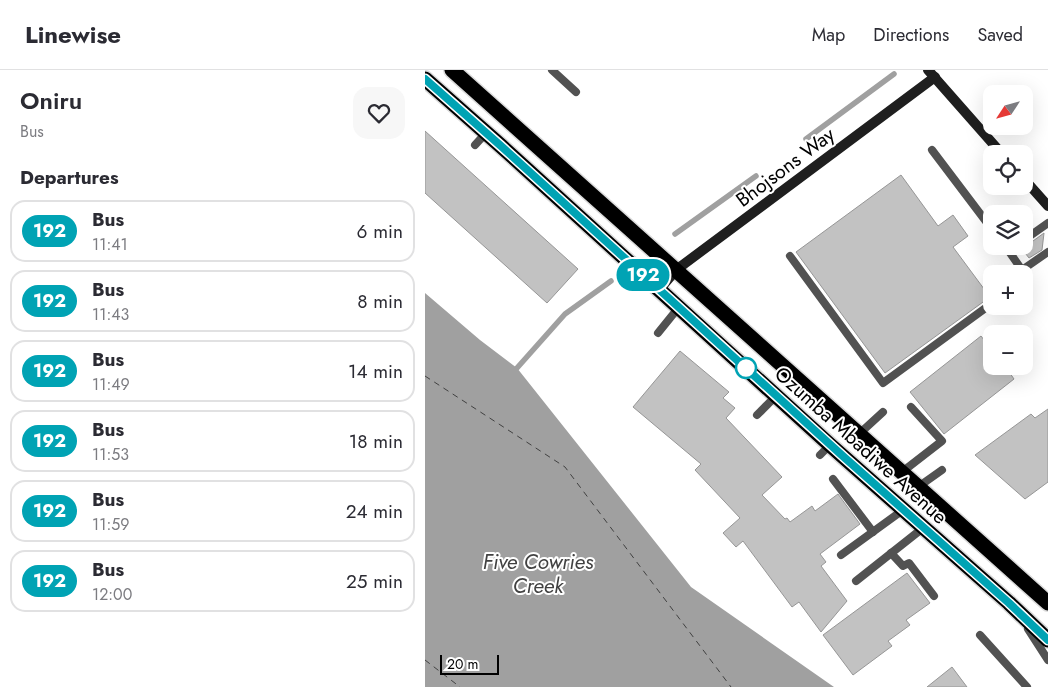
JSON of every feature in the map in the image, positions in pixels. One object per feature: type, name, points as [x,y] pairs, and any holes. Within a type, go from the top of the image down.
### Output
[{"type":"highway","name":"Ozumba Mbadiwe Avenue","points":[[452,70],[1048,603]]},
{"type":"highway","name":"Ozumba Mbadiwe Avenue","points":[[425,79],[777,396],[825,450],[903,510],[1009,603],[1048,640]]},
{"type":"street","name":"Bhojsons Way","points":[[659,290],[676,270],[931,74]]},
{"type":"street","points":[[931,74],[994,145]]},
{"type":"street","points":[[1033,188],[1048,206]]},
{"type":"lane","points":[[552,70],[576,92]]},
{"type":"lane","points":[[475,145],[486,133]]},
{"type":"lane","points":[[932,150],[983,217]]},
{"type":"lane","points":[[1033,234],[1048,223]]},
{"type":"lane","points":[[1029,265],[1048,252]]},
{"type":"lane","points":[[790,256],[883,383],[983,310]]},
{"type":"lane","points":[[658,333],[679,307]]},
{"type":"lane","points":[[757,415],[777,396]]},
{"type":"lane","points":[[902,472],[942,441],[911,407]]},
{"type":"lane","points":[[859,434],[883,412]]},
{"type":"lane","points":[[918,488],[942,470]]},
{"type":"lane","points":[[833,479],[873,532]]},
{"type":"lane","points":[[841,555],[903,510]]},
{"type":"lane","points":[[856,581],[923,528]]},
{"type":"lane","points":[[891,553],[903,566],[909,563],[934,596]]},
{"type":"lane","points":[[1009,603],[1031,632],[1048,660]]},
{"type":"lane","points":[[980,635],[1027,687]]},
{"type":"water","name":"Five Cowries Creek","points":[[425,293],[480,340],[517,368],[691,587],[834,687],[425,687]]},
{"type":"building","points":[[425,131],[578,269],[547,303],[425,193]]},
{"type":"building","points":[[901,175],[938,226],[953,215],[968,236],[953,247],[983,288],[983,302],[885,373],[796,252]]},
{"type":"building","points":[[1044,233],[1042,250],[1029,258],[1027,255],[1033,255],[1033,241]]},
{"type":"building","points":[[981,336],[983,339],[983,375],[1011,375],[1014,379],[944,434],[910,392]]},
{"type":"building","points":[[680,351],[729,392],[723,398],[735,408],[726,418],[782,477],[762,495],[785,519],[787,518],[790,522],[812,506],[815,511],[838,494],[860,524],[820,554],[826,562],[821,566],[847,601],[821,632],[799,602],[792,607],[743,541],[736,547],[723,533],[740,518],[695,470],[701,464],[633,407]]},
{"type":"building","points":[[1048,409],[1048,482],[1025,499],[975,455],[1031,414],[1035,418]]},
{"type":"building","points":[[907,573],[930,603],[906,620],[910,625],[888,641],[892,646],[853,675],[823,635]]},
{"type":"building","points":[[952,667],[967,687],[927,687]]},
{"type":"waterway","points":[[806,139],[894,74]]},
{"type":"waterway","points":[[675,234],[756,176]]},
{"type":"waterway","points":[[517,368],[565,314],[611,281]]},
{"type":"ferry route","points":[[425,376],[565,467],[731,687]]},
{"type":"ferry route","points":[[425,660],[460,687]]},
{"type":"bus line","name":"192","points":[[425,79],[1048,640]]}]
